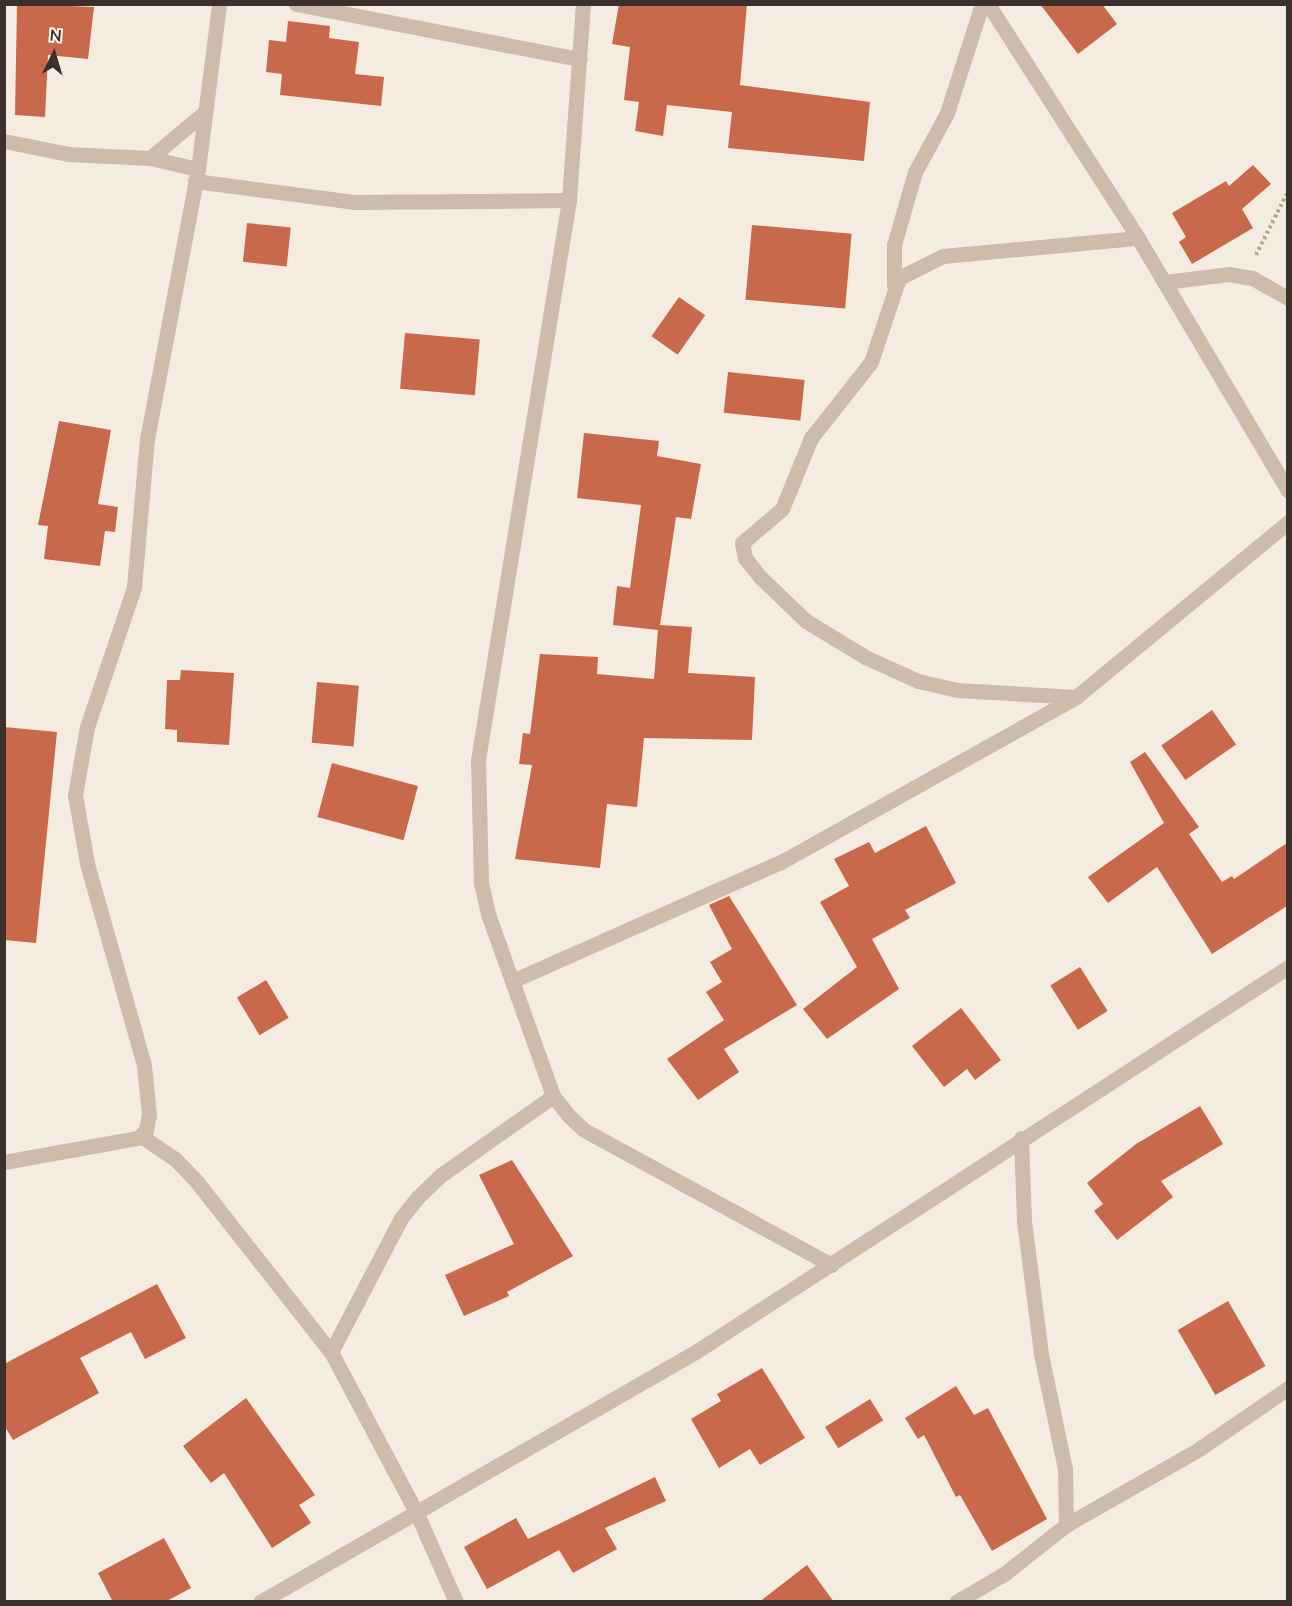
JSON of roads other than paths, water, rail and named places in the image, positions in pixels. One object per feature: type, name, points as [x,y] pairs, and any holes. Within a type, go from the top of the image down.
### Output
[{"type":"street","points":[[141,1136],[149,1115],[144,1065],[87,863],[75,795],[87,727],[134,587],[147,439],[196,175],[219,4]]},
{"type":"street","points":[[296,4],[580,59]]},
{"type":"street","points":[[583,4],[569,200],[478,760],[476,827],[481,883],[553,1096],[584,1130],[832,1265]]},
{"type":"street","points":[[982,4],[947,113],[915,172],[894,245],[894,285],[871,362],[811,438],[782,509],[743,538],[745,558],[807,621],[841,646],[918,681],[1014,696],[1077,697]]},
{"type":"street","points":[[988,4],[1138,238],[1287,491]]},
{"type":"street","points":[[150,158],[205,112]]},
{"type":"street","points":[[4,141],[68,154],[150,158],[196,175],[354,202],[569,200]]},
{"type":"street","points":[[894,285],[913,268],[943,256],[1138,238]]},
{"type":"street","points":[[1164,282],[1247,277],[1287,298]]},
{"type":"street","points":[[513,981],[781,862],[1077,697],[1287,522]]},
{"type":"street","points":[[260,1602],[670,1368],[832,1265],[1021,1138],[1287,967]]},
{"type":"street","points":[[331,1352],[395,1229],[418,1197],[441,1175],[553,1096]]},
{"type":"street","points":[[4,1162],[141,1136],[175,1159],[197,1182],[331,1352],[417,1514],[456,1602]]},
{"type":"street","points":[[1021,1138],[1024,1221],[1041,1354],[1065,1469],[1066,1525]]},
{"type":"street","points":[[956,1602],[1004,1574],[1066,1525],[1198,1449],[1287,1388]]}]
